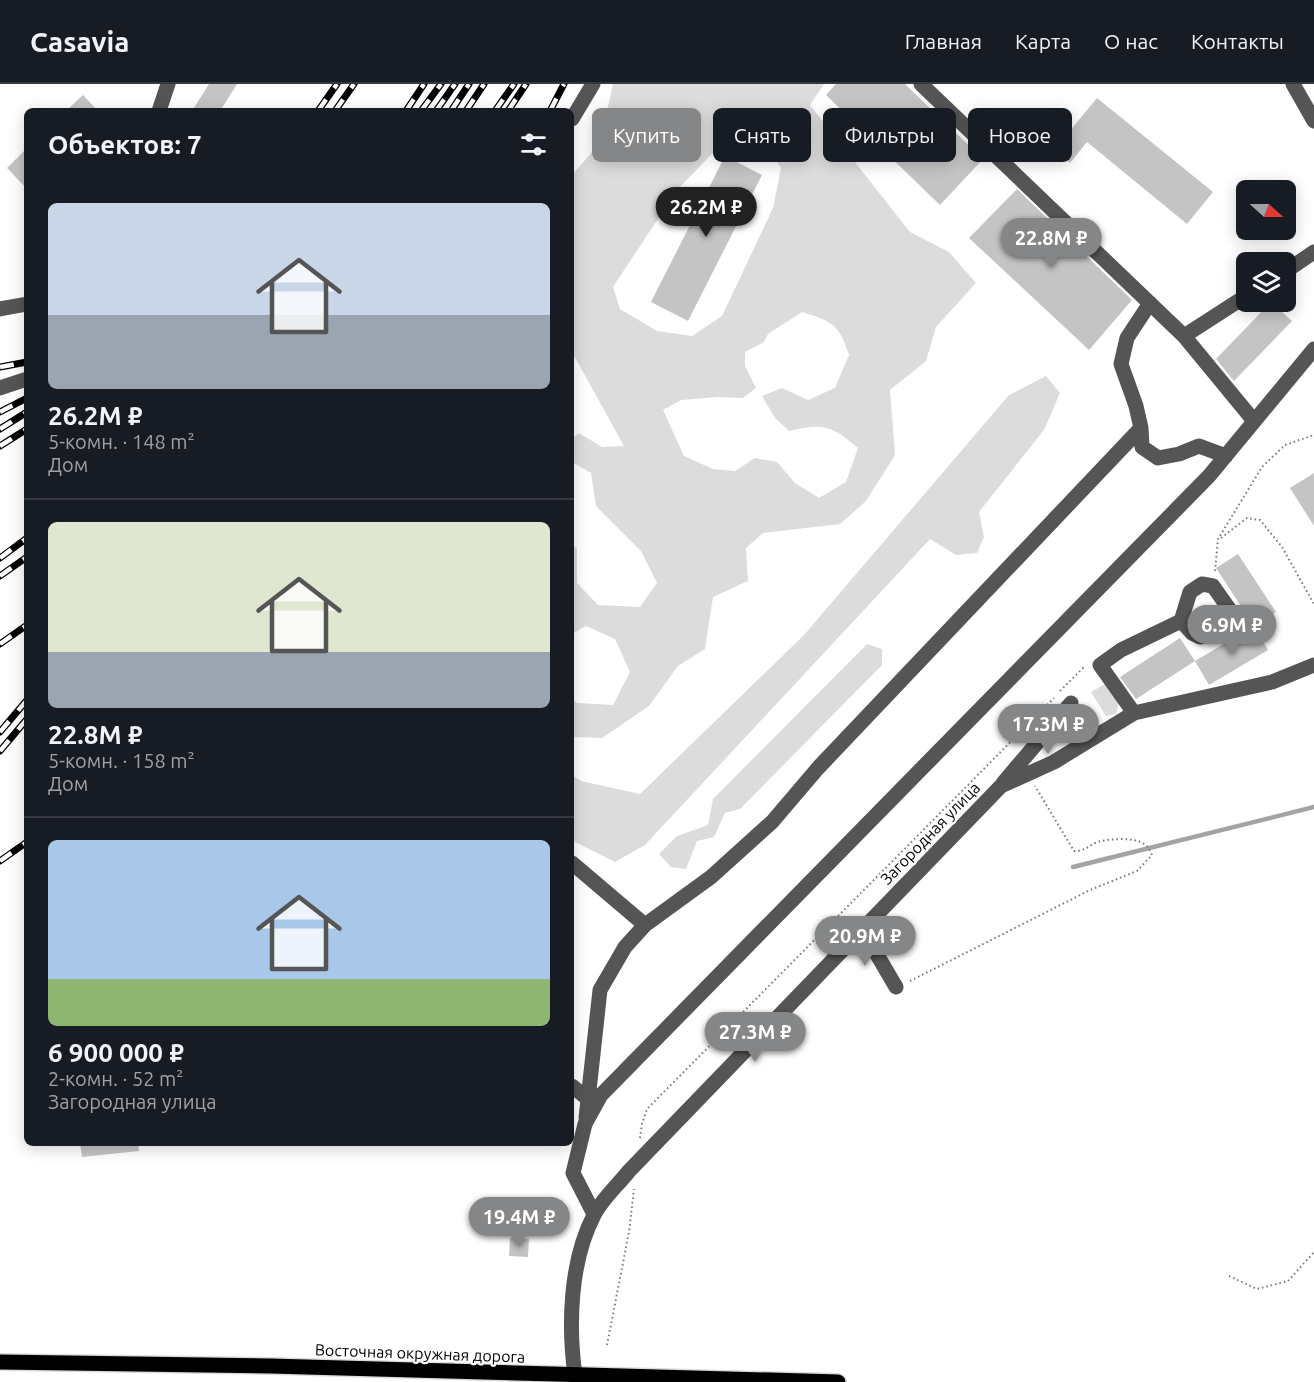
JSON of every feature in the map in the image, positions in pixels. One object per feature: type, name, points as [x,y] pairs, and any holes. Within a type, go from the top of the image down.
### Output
[{"type":"main road","name":"Восточная окружная дорога","points":[[0,1362],[271,1366],[838,1382]]},
{"type":"street","points":[[160,108],[168,84]]},
{"type":"street","points":[[574,116],[593,84]]},
{"type":"street","points":[[921,84],[1184,336],[1254,421]]},
{"type":"street","points":[[1293,84],[1314,121]]},
{"type":"street","points":[[1296,264],[1314,252]]},
{"type":"street","points":[[1184,336],[1236,302]]},
{"type":"street","points":[[1150,303],[1127,338],[1121,364],[1142,428],[1142,447],[1158,458],[1179,454],[1199,446],[1226,456]]},
{"type":"street","points":[[0,309],[24,305]]},
{"type":"street","points":[[585,1124],[601,1095],[1209,476],[1314,349]]},
{"type":"street","points":[[0,388],[24,380]]},
{"type":"street","points":[[594,1214],[573,1173],[585,1124],[600,990],[625,947],[645,925],[711,877],[772,822],[818,768],[1142,428]]},
{"type":"street","points":[[1202,584],[1213,586],[1232,614],[1228,622],[1213,633],[1200,637],[1192,633],[1181,621],[1190,592],[1202,584]]},
{"type":"street","points":[[1134,713],[1100,665],[1121,650],[1181,621]]},
{"type":"street","name":"Загородная улица","points":[[575,1375],[571,1342],[576,1266],[594,1214],[629,1171],[1001,786],[1054,762],[1134,713],[1272,682],[1314,665]]},
{"type":"street","points":[[1001,786],[1071,703]]},
{"type":"street","points":[[574,864],[645,925]]},
{"type":"street","points":[[862,929],[896,987]]},
{"type":"street","points":[[574,1088],[588,1099]]},
{"type":"path","points":[[1213,586],[1218,539],[1262,467],[1285,445],[1314,435]]},
{"type":"path","points":[[1218,539],[1247,518],[1260,520],[1282,548],[1314,604]]},
{"type":"path","points":[[896,987],[1090,890],[1137,871],[1152,855],[1147,845],[1140,841],[1123,840],[1099,841],[1083,851],[1074,851],[1028,774]]},
{"type":"path","points":[[1228,1276],[1257,1289],[1288,1281],[1314,1252]]},
{"type":"shaded area","points":[[613,84],[824,84],[810,105],[823,122],[823,162],[855,162],[910,232],[949,252],[976,283],[936,327],[926,361],[890,390],[895,455],[866,501],[840,524],[763,533],[746,548],[748,581],[713,597],[705,649],[678,666],[649,706],[602,738],[574,737],[574,701],[577,703],[613,705],[630,672],[615,639],[586,626],[574,633],[574,547],[577,548],[577,583],[598,605],[640,607],[657,583],[641,551],[596,506],[591,473],[574,463],[574,437],[579,433],[602,447],[624,446],[574,356],[574,173],[592,152],[592,162],[701,162],[701,108],[608,108]],"holes":[[[713,108],[811,108],[811,162],[777,162],[781,168],[773,208],[722,316],[692,336],[657,331],[620,309],[613,287],[677,190],[713,153]],[[802,312],[827,321],[842,336],[849,355],[835,388],[808,400],[782,388],[762,396],[775,418],[789,431],[810,427],[826,428],[833,430],[858,448],[846,482],[819,498],[795,483],[777,462],[755,458],[735,471],[713,469],[684,456],[663,410],[681,400],[718,397],[743,398],[756,388],[745,366],[745,352],[764,342],[768,334]]]},
{"type":"shaded area","points":[[1046,376],[1060,393],[1044,430],[979,512],[984,537],[977,553],[956,555],[930,539],[645,845],[615,862],[574,842],[574,776],[581,781],[640,794],[804,635],[1009,395]]},
{"type":"shaded area","points":[[867,644],[882,649],[882,665],[740,809],[725,813],[714,837],[697,841],[686,869],[671,867],[659,854],[677,836],[708,825],[713,799]]},
{"type":"shaded area","points":[[1105,684],[1119,703],[1116,714],[1106,716],[1091,692]]},
{"type":"building","points":[[209,84],[237,84],[222,108],[194,108]]},
{"type":"building","points":[[836,84],[905,84],[930,108],[839,108],[826,95]]},
{"type":"building","points":[[83,95],[95,108],[69,108]]},
{"type":"building","points":[[1097,98],[1213,192],[1187,224],[1087,142],[1072,161],[1072,128]]},
{"type":"building","points":[[956,133],[968,145],[968,162],[980,162],[940,205],[895,162],[956,162]]},
{"type":"building","points":[[24,151],[24,186],[7,168]]},
{"type":"building","points":[[722,162],[737,162],[762,175],[688,321],[651,302]]},
{"type":"building","points":[[1017,189],[1132,300],[1089,350],[969,238]]},
{"type":"building","points":[[1261,312],[1282,312],[1292,321],[1234,381],[1216,359]]},
{"type":"building","points":[[1314,473],[1314,526],[1290,488]]},
{"type":"building","points":[[1238,554],[1276,612],[1254,626],[1216,568]]},
{"type":"building","points":[[1254,626],[1268,650],[1209,685],[1195,661]]},
{"type":"building","points":[[1180,638],[1195,661],[1136,699],[1120,677]]},
{"type":"building","points":[[80,1146],[138,1146],[139,1151],[82,1157]]},
{"type":"building","points":[[510,1238],[529,1239],[528,1257],[509,1256]]},
{"type":"waterway","points":[[1073,867],[1314,807]]},
{"type":"railway","points":[[320,108],[337,84]]},
{"type":"railway","points":[[337,108],[354,84]]},
{"type":"railway","points":[[408,108],[424,84]]},
{"type":"railway","points":[[423,108],[441,84]]},
{"type":"railway","points":[[438,108],[455,84]]},
{"type":"railway","points":[[453,108],[469,84]]},
{"type":"railway","points":[[468,108],[484,84]]},
{"type":"railway","points":[[497,108],[514,84]]},
{"type":"railway","points":[[510,108],[526,84]]},
{"type":"railway","points":[[552,108],[564,84]]},
{"type":"railway","points":[[0,367],[24,363]]},
{"type":"railway","points":[[0,412],[24,400]]},
{"type":"railway","points":[[0,429],[24,414]]},
{"type":"railway","points":[[0,446],[24,431]]},
{"type":"railway","points":[[0,558],[24,540]]},
{"type":"railway","points":[[0,576],[24,559]]},
{"type":"railway","points":[[0,644],[24,627]]},
{"type":"railway","points":[[0,732],[24,704]]},
{"type":"railway","points":[[0,751],[24,723]]},
{"type":"railway","points":[[0,861],[24,844]]}]
